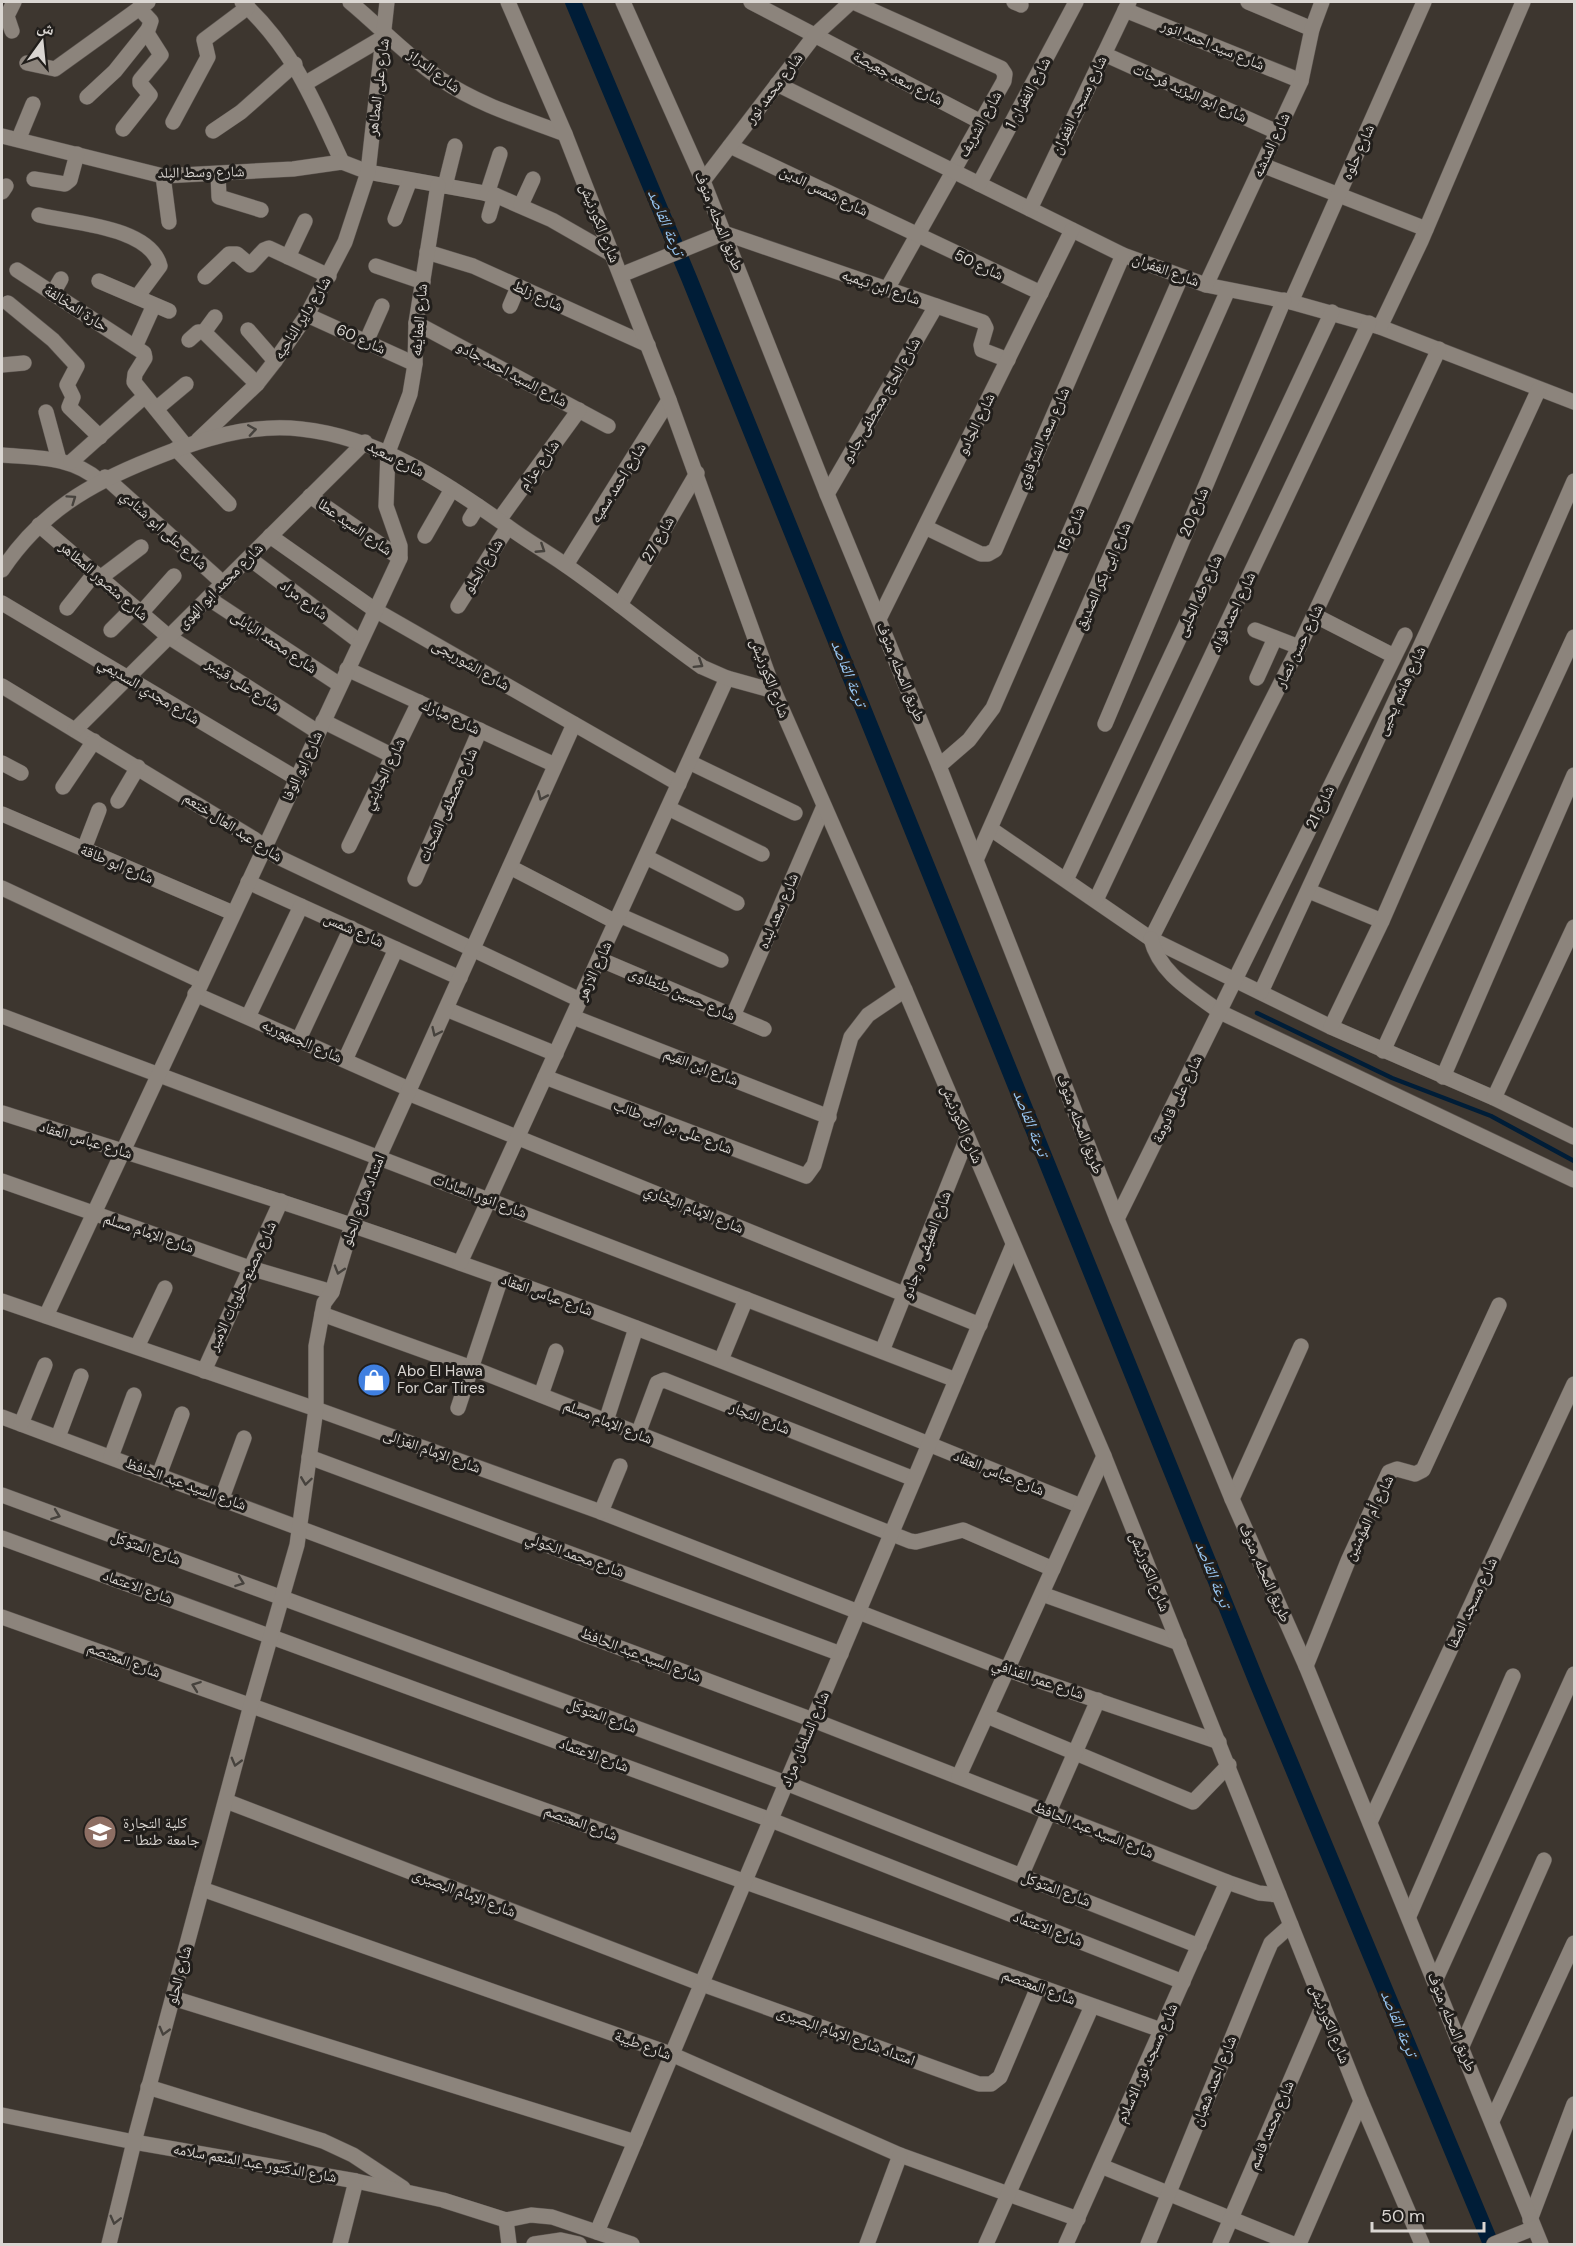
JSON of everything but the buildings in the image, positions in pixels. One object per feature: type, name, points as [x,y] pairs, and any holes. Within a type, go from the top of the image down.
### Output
[{"type":"street","points":[[12,31],[7,16],[14,2]]},
{"type":"street","name":"شارع الدراز","points":[[350,2],[384,34],[439,79],[499,110],[565,134]]},
{"type":"street","name":"شارع على المطاهر","points":[[368,172],[387,2]]},
{"type":"street","name":"شارع الكورنيش","points":[[508,2],[565,134],[621,275],[697,473],[774,691],[905,990],[1104,1456],[1361,2101],[1422,2244]]},
{"type":"street","name":"طريق المحله, منوف","points":[[623,2],[703,181],[717,236],[879,619],[1117,1219],[1232,1499],[1306,1666],[1541,2244]]},
{"type":"street","name":"شارع سعد جعيصة","points":[[752,2],[777,8],[814,35],[981,122]]},
{"type":"street","name":"شارع محمد نور","points":[[703,181],[814,35],[852,2]]},
{"type":"street","name":"شارع الشريف","points":[[852,2],[1001,68],[1005,74],[1004,81],[887,289]]},
{"type":"street","name":"شارع الغفران 1","points":[[979,184],[1076,2]]},
{"type":"street","points":[[1248,2],[1312,29]]},
{"type":"street","name":"شارع المدشه","points":[[1206,285],[1301,81],[1312,29],[1322,2]]},
{"type":"street","name":"شارع حلوه","points":[[1287,301],[1339,195],[1424,2]]},
{"type":"street","name":"شارع احمد فؤاد","points":[[1096,900],[1375,325],[1426,229],[1523,2]]},
{"type":"street","points":[[173,122],[208,57],[204,40],[245,3],[295,64],[342,162]]},
{"type":"street","points":[[27,63],[55,69],[143,5],[151,21],[147,31],[115,71],[87,97]]},
{"type":"street","name":"شارع مسجد الغفران","points":[[1029,209],[1127,6]]},
{"type":"street","name":"شارع سيد احمد انور","points":[[1127,6],[1301,81]]},
{"type":"street","points":[[123,129],[150,95],[140,82],[161,56],[147,31]]},
{"type":"street","points":[[306,83],[384,34]]},
{"type":"street","name":"شارع ابو اليزيد فرحات","points":[[1104,54],[1277,132]]},
{"type":"street","points":[[213,131],[241,112],[295,64]]},
{"type":"street","name":"شارع الغفران","points":[[777,84],[1123,255],[1206,285],[1287,301],[1375,325],[1575,402]]},
{"type":"street","points":[[19,138],[33,104]]},
{"type":"street","name":"شارع وسط البلد","points":[[2,136],[19,138],[163,176],[218,174],[342,162],[368,172],[491,194],[521,206],[613,255]]},
{"type":"street","name":"شارع العفايفه","points":[[388,452],[410,394],[415,364],[416,323],[427,252],[441,185],[455,146]]},
{"type":"street","name":"شارع شمس الدين","points":[[730,146],[917,236]]},
{"type":"street","points":[[34,179],[65,184],[70,180],[77,153]]},
{"type":"street","points":[[489,216],[491,194],[500,154]]},
{"type":"street","points":[[1262,165],[1426,229]]},
{"type":"street","name":"شارع داير الناحيه","points":[[187,444],[257,384],[308,315],[329,276],[358,208],[368,172]]},
{"type":"street","points":[[218,174],[219,197],[261,210]]},
{"type":"street","points":[[163,176],[169,222]]},
{"type":"street","points":[[521,206],[533,179]]},
{"type":"street","points":[[395,219],[410,180]]},
{"type":"street","points":[[39,215],[113,228],[145,247],[160,266],[137,297]]},
{"type":"street","points":[[288,257],[305,221]]},
{"type":"street","name":"شارع الجادو","points":[[879,619],[1072,230]]},
{"type":"street","points":[[621,275],[717,236]]},
{"type":"street","name":"شارع ابن تيميه","points":[[717,236],[887,289],[985,323],[981,348],[1008,360]]},
{"type":"street","name":"شارع 50","points":[[917,236],[1041,293]]},
{"type":"street","points":[[205,277],[232,253],[250,265],[266,248],[329,276]]},
{"type":"street","name":"شارع زلط","points":[[427,252],[473,266],[648,345]]},
{"type":"street","name":"شارع سعد الشرقاوي","points":[[925,527],[981,554],[988,554],[994,550],[1123,255]]},
{"type":"street","points":[[376,266],[423,282]]},
{"type":"street","name":"حارة المخالفة","points":[[17,270],[135,346]]},
{"type":"street","name":"شارع 15","points":[[939,766],[969,740],[993,708],[1181,277]]},
{"type":"street","points":[[53,293],[61,279]]},
{"type":"street","points":[[99,281],[170,311]]},
{"type":"street","points":[[510,306],[518,287]]},
{"type":"street","name":"شارع ابى بكر الصديق","points":[[976,860],[1228,290]]},
{"type":"street","name":"شارع 20","points":[[1105,724],[1287,301]]},
{"type":"street","points":[[8,303],[53,340],[77,366],[67,385],[73,397],[69,407],[100,437]]},
{"type":"street","points":[[154,305],[135,346],[146,356],[134,378],[145,396],[187,444],[230,504]]},
{"type":"street","points":[[366,342],[382,306]]},
{"type":"street","name":"شارع الحاج مصطفى جادو","points":[[827,494],[936,306]]},
{"type":"street","name":"شارع طه الحلبى","points":[[1066,880],[1332,312]]},
{"type":"street","name":"شارع 60","points":[[308,315],[415,364]]},
{"type":"street","points":[[204,332],[215,317]]},
{"type":"street","name":"شارع السيد احمد جادو","points":[[416,323],[608,426]]},
{"type":"street","points":[[248,330],[275,361]]},
{"type":"street","points":[[189,340],[198,332],[204,332],[257,384]]},
{"type":"street","name":"شارع حسن نصار","points":[[1151,939],[1299,648],[1440,349]]},
{"type":"street","points":[[2,365],[24,363]]},
{"type":"street","points":[[156,409],[186,384]]},
{"type":"street","name":"شارع هاشم يحيى","points":[[1261,992],[1539,389]]},
{"type":"street","points":[[2,455],[65,461],[100,437],[145,396]]},
{"type":"street","name":"شارع احمد سميه","points":[[566,565],[669,400]]},
{"type":"street","name":"شارع عزام","points":[[503,524],[579,410]]},
{"type":"street","points":[[46,412],[65,461]]},
{"type":"street","name":"شارع سعيد","points":[[2,570],[39,525],[68,501],[102,479],[187,444],[265,428],[299,428],[332,433],[365,442],[388,452],[452,489],[474,513],[503,524],[566,565],[702,666],[727,678],[774,691]]},
{"type":"street","name":"شارع محمد ابو الهوى","points":[[75,730],[365,442]]},
{"type":"street","points":[[388,452],[386,506],[400,546],[399,558]]},
{"type":"street","name":"شارع على ابو شنادي","points":[[65,461],[102,479],[223,583]]},
{"type":"street","name":"شارع 27","points":[[620,605],[697,473]]},
{"type":"street","points":[[1331,1027],[1382,921],[1575,481]]},
{"type":"street","points":[[425,536],[452,489]]},
{"type":"street","name":"شارع السيد عطا","points":[[310,496],[399,558]]},
{"type":"street","name":"شارع الحلو","points":[[458,606],[503,524]]},
{"type":"street","name":"شارع منصور المطاهر","points":[[39,525],[169,637]]},
{"type":"street","name":"شارع الشوربجى","points":[[270,536],[375,610],[679,784]]},
{"type":"street","points":[[67,608],[98,575],[141,547]]},
{"type":"street","name":"شارع مراد","points":[[249,558],[360,642]]},
{"type":"street","name":"شارع ابو الوفا","points":[[46,1316],[399,558]]},
{"type":"street","points":[[111,630],[174,576]]},
{"type":"street","name":"شارع محمد البابلى","points":[[208,598],[340,685]]},
{"type":"street","name":"شارع مجدي السديمي","points":[[2,603],[296,778]]},
{"type":"street","points":[[1314,615],[1395,656]]},
{"type":"street","points":[[1256,630],[1299,648]]},
{"type":"street","name":"شارع 21","points":[[1235,979],[1405,635]]},
{"type":"street","name":"شارع على قينبر","points":[[169,637],[320,727],[393,756]]},
{"type":"street","points":[[1383,1051],[1575,637]]},
{"type":"street","points":[[1257,678],[1275,638]]},
{"type":"street","name":"شارع مبارك","points":[[347,669],[555,765]]},
{"type":"street","name":"شارع الازهر","points":[[460,1263],[727,678]]},
{"type":"street","name":"شارع عبد العال ختعم","points":[[2,686],[138,767],[278,857],[580,1000]]},
{"type":"street","name":"شارع الجنايني","points":[[349,846],[419,702]]},
{"type":"street","name":"امتداد شارع الحلو","points":[[251,1706],[301,1527],[316,1409],[314,1377],[322,1314],[332,1292],[352,1225],[379,1157],[574,724]]},
{"type":"street","name":"شارع مصطفى الشحات","points":[[415,879],[480,730]]},
{"type":"street","points":[[63,787],[94,741]]},
{"type":"street","points":[[689,762],[795,813]]},
{"type":"street","points":[[2,763],[21,773]]},
{"type":"street","points":[[118,801],[138,767]]},
{"type":"street","points":[[1443,1077],[1575,775]]},
{"type":"street","name":"شارع سعد لبده","points":[[733,1016],[824,806]]},
{"type":"street","points":[[668,808],[762,854]]},
{"type":"street","points":[[84,849],[99,810]]},
{"type":"street","name":"شارع ابو طاقة","points":[[2,813],[233,913]]},
{"type":"street","points":[[991,829],[1151,939],[1383,1051],[1573,1133]]},
{"type":"street","points":[[646,856],[737,903]]},
{"type":"street","points":[[510,867],[618,919],[721,960]]},
{"type":"street","name":"شارع شمس","points":[[248,882],[460,978]]},
{"type":"street","name":"شارع الجمهوريه","points":[[2,888],[198,987],[248,1017],[409,1091]]},
{"type":"street","points":[[1309,891],[1382,921]]},
{"type":"street","points":[[248,1017],[301,906]]},
{"type":"street","points":[[1494,1098],[1575,927]]},
{"type":"street","points":[[299,1040],[351,928]]},
{"type":"street","points":[[1151,939],[1161,964],[1171,975],[1220,1012],[1575,1180]]},
{"type":"street","points":[[345,1060],[396,949]]},
{"type":"street","name":"شارع حسين طنطاوى","points":[[599,959],[764,1029]]},
{"type":"street","name":"شارع على قادومة","points":[[1117,1219],[1235,979]]},
{"type":"street","points":[[829,1117],[851,1037],[868,1015],[905,990]]},
{"type":"street","points":[[446,1009],[556,1054]]},
{"type":"street","name":"شارع انور السادات","points":[[2,1016],[379,1157],[956,1380]]},
{"type":"street","name":"شارع ابن القيم","points":[[573,1017],[829,1117]]},
{"type":"street","name":"شارع على بن ابى طالب","points":[[545,1077],[801,1176],[806,1176],[812,1169],[829,1117]]},
{"type":"street","name":"شارع الإمام البخاري","points":[[409,1091],[980,1325]]},
{"type":"street","name":"شارع عباس العقاد","points":[[2,1113],[281,1201],[460,1263],[721,1360],[1081,1506]]},
{"type":"street","name":"شارع العفيفى و جادو","points":[[882,1351],[968,1138]]},
{"type":"street","name":"شارع الإمام مسلم","points":[[2,1181],[250,1269],[332,1292]]},
{"type":"street","name":"شارع مصنع حلويات الامير","points":[[204,1371],[281,1201]]},
{"type":"street","name":"شارع السلطان مراد","points":[[597,2232],[1013,1245]]},
{"type":"street","points":[[458,1408],[501,1278]]},
{"type":"street","points":[[137,1347],[165,1287]]},
{"type":"street","points":[[721,1360],[746,1299]]},
{"type":"street","name":"شارع الإمام الغزالى","points":[[2,1301],[316,1409],[602,1512],[858,1612]]},
{"type":"street","name":"شارع أم المؤمنين","points":[[1306,1666],[1348,1561],[1389,1472],[1397,1469],[1415,1474],[1423,1470],[1499,1305]]},
{"type":"street","name":"شارع الإمام مسلم","points":[[322,1314],[472,1368],[892,1534],[916,1542],[963,1530],[1053,1569]]},
{"type":"street","points":[[606,1421],[636,1328]]},
{"type":"street","points":[[1232,1499],[1301,1346]]},
{"type":"street","points":[[541,1395],[556,1351]]},
{"type":"street","points":[[21,1424],[45,1365]]},
{"type":"street","points":[[58,1437],[81,1376]]},
{"type":"street","name":"شارع النجار","points":[[638,1434],[657,1383],[664,1380],[915,1479]]},
{"type":"street","name":"شارع مسجد الصفا","points":[[1370,1822],[1575,1384]]},
{"type":"street","points":[[111,1457],[134,1395]]},
{"type":"street","points":[[159,1475],[182,1414]]},
{"type":"street","name":"شارع السيد عبد الحافظ","points":[[2,1417],[813,1720],[1227,1882],[1259,1893],[1279,1895]]},
{"type":"street","points":[[222,1498],[244,1438]]},
{"type":"street","points":[[959,1776],[1104,1456]]},
{"type":"street","name":"شارع محمد الخولي","points":[[309,1457],[841,1654]]},
{"type":"street","points":[[602,1512],[620,1466]]},
{"type":"street","name":"شارع المتوكل","points":[[2,1495],[786,1784],[1199,1946]]},
{"type":"street","name":"شارع الاعتماد","points":[[2,1538],[771,1820],[1183,1982]]},
{"type":"street","points":[[1042,1594],[1179,1643]]},
{"type":"street","name":"شارع عمر القذافي","points":[[858,1612],[1008,1670],[1219,1742]]},
{"type":"street","name":"شارع المعتصم","points":[[2,1617],[1161,2030]]},
{"type":"street","points":[[1435,1981],[1575,1674]]},
{"type":"street","points":[[1409,1916],[1514,1676]]},
{"type":"street","points":[[1021,1876],[1098,1700]]},
{"type":"street","name":"شارع الحلو","points":[[109,2244],[148,2087],[251,1706]]},
{"type":"street","points":[[987,1716],[1193,1802],[1229,1765]]},
{"type":"street","name":"شارع الإمام البصيرى","points":[[226,1802],[702,1984]]},
{"type":"street","points":[[1462,2046],[1544,1860]]},
{"type":"street","name":"شارع مسجد نور الاسلام","points":[[1066,2244],[1227,1882]]},
{"type":"street","name":"شارع طيبة","points":[[202,1890],[671,2055],[900,2155],[1078,2219]]},
{"type":"street","name":"شارع احمد شعبان","points":[[1148,2244],[1265,1956],[1271,1943],[1291,1925]]},
{"type":"street","points":[[1492,2121],[1575,1942]]},
{"type":"street","name":"امتداد شارع الإمام البصيرى","points":[[702,1984],[974,2083],[991,2084],[1002,2073],[1038,1987]]},
{"type":"street","points":[[173,1998],[635,2142]]},
{"type":"street","name":"شارع محمد قاسم","points":[[1220,2244],[1323,2005]]},
{"type":"street","points":[[986,2244],[1092,2006]]},
{"type":"street","points":[[148,2087],[323,2141],[353,2155],[410,2193]]},
{"type":"street","points":[[1299,2244],[1361,2101]]},
{"type":"street","points":[[1494,2244],[1532,2224],[1575,2104]]},
{"type":"street","name":"شارع الدكتور عبد المنعم سلامه","points":[[2,2115],[134,2142],[356,2181],[475,2208],[506,2220],[541,2216],[632,2244]]},
{"type":"street","points":[[867,2244],[900,2155]]},
{"type":"street","points":[[1101,2166],[1293,2244]]},
{"type":"street","points":[[340,2244],[356,2181]]},
{"type":"street","points":[[541,2216],[541,2243],[579,2244]]},
{"type":"street","points":[[506,2220],[509,2244]]},
{"type":"waterway","name":"ترعة القاصد","points":[[573,2],[689,278],[1258,1685],[1491,2244]]},
{"type":"waterway","points":[[1257,1013],[1392,1078],[1491,1116],[1574,1161]]},
{"type":"place","name":"Abo El Hawa For Car Tires","points":[[374,1380]]},
{"type":"place","name":"كلية التجارة - جامعة طنطا","points":[[100,1832]]}]
